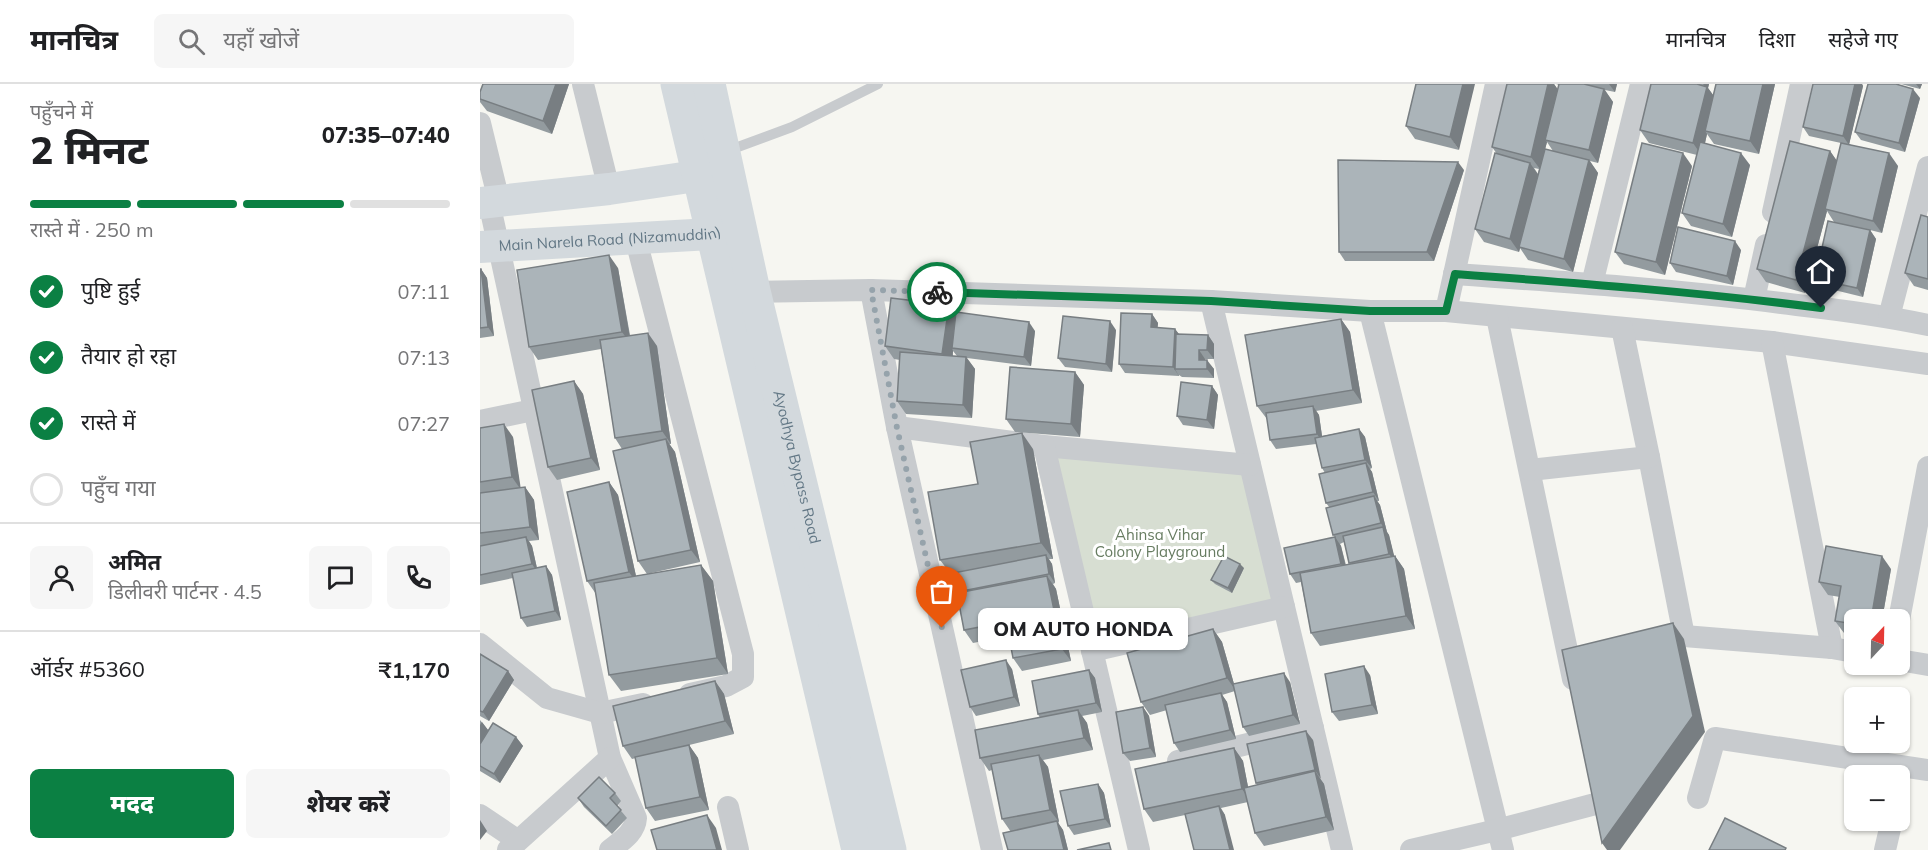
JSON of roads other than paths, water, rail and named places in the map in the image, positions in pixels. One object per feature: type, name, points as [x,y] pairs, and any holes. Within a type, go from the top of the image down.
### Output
[{"type":"main road","name":"Ayodhya Bypass Road","points":[[677,84],[718,167]]},
{"type":"main road","name":"Ayodhya Bypass Road","points":[[708,84],[725,230],[890,850]]},
{"type":"main road","name":"Ayodhya Bypass Road","points":[[740,292],[858,850]]},
{"type":"street","points":[[584,84],[609,189]]},
{"type":"street","points":[[1446,311],[1496,84]]},
{"type":"street","points":[[1592,284],[1641,84]]},
{"type":"street","points":[[1754,299],[1801,84]]},
{"type":"street","points":[[480,123],[489,202],[489,247],[533,411],[610,758],[636,818],[632,831],[610,850]]},
{"type":"street","points":[[1889,316],[1928,166]]},
{"type":"street","points":[[489,202],[609,189],[718,167]]},
{"type":"street","name":"Main Narela Road (Nizamuddin)","points":[[489,247],[636,240],[725,230]]},
{"type":"street","points":[[480,644],[547,698],[600,713],[726,686],[743,677],[743,654],[636,240]]},
{"type":"street","points":[[1455,274],[1754,299],[1889,316],[1928,325]]},
{"type":"street","points":[[740,292],[871,290],[1211,301],[1370,311],[1446,311],[1772,342],[1928,364]]},
{"type":"street","points":[[871,290],[897,428],[992,850]]},
{"type":"street","points":[[1211,301],[1342,850]]},
{"type":"street","points":[[1370,311],[1500,840]]},
{"type":"street","points":[[1497,317],[1578,700]]},
{"type":"street","points":[[1622,328],[1684,636]]},
{"type":"street","points":[[1650,645],[1684,636],[1843,650],[1772,342]]},
{"type":"street","points":[[480,421],[533,411]]},
{"type":"street","points":[[897,428],[1044,446],[1250,465]]},
{"type":"street","points":[[1044,446],[1139,850]]},
{"type":"street","points":[[1530,470],[1649,458]]},
{"type":"street","points":[[1901,609],[1928,467]]},
{"type":"street","points":[[1092,651],[1284,607]]},
{"type":"street","points":[[1570,665],[1593,659]]},
{"type":"street","points":[[1910,662],[1928,665]]},
{"type":"street","points":[[1122,774],[1313,728]]},
{"type":"street","points":[[1698,798],[1715,738],[1844,765]]},
{"type":"street","points":[[480,815],[512,845],[610,758]]},
{"type":"street","points":[[1910,775],[1928,770]]},
{"type":"street","points":[[1411,850],[1500,840],[1601,812],[1595,780]]},
{"type":"street","points":[[728,807],[738,850]]},
{"type":"street","points":[[1885,850],[1889,831]]},
{"type":"lane","points":[[718,167],[878,84]]},
{"type":"place","name":"OM AUTO HONDA","points":[[942,628]]},
{"type":"park label","name":"Ahinsa Vihar Colony Playground","points":[[1160,544]]}]
